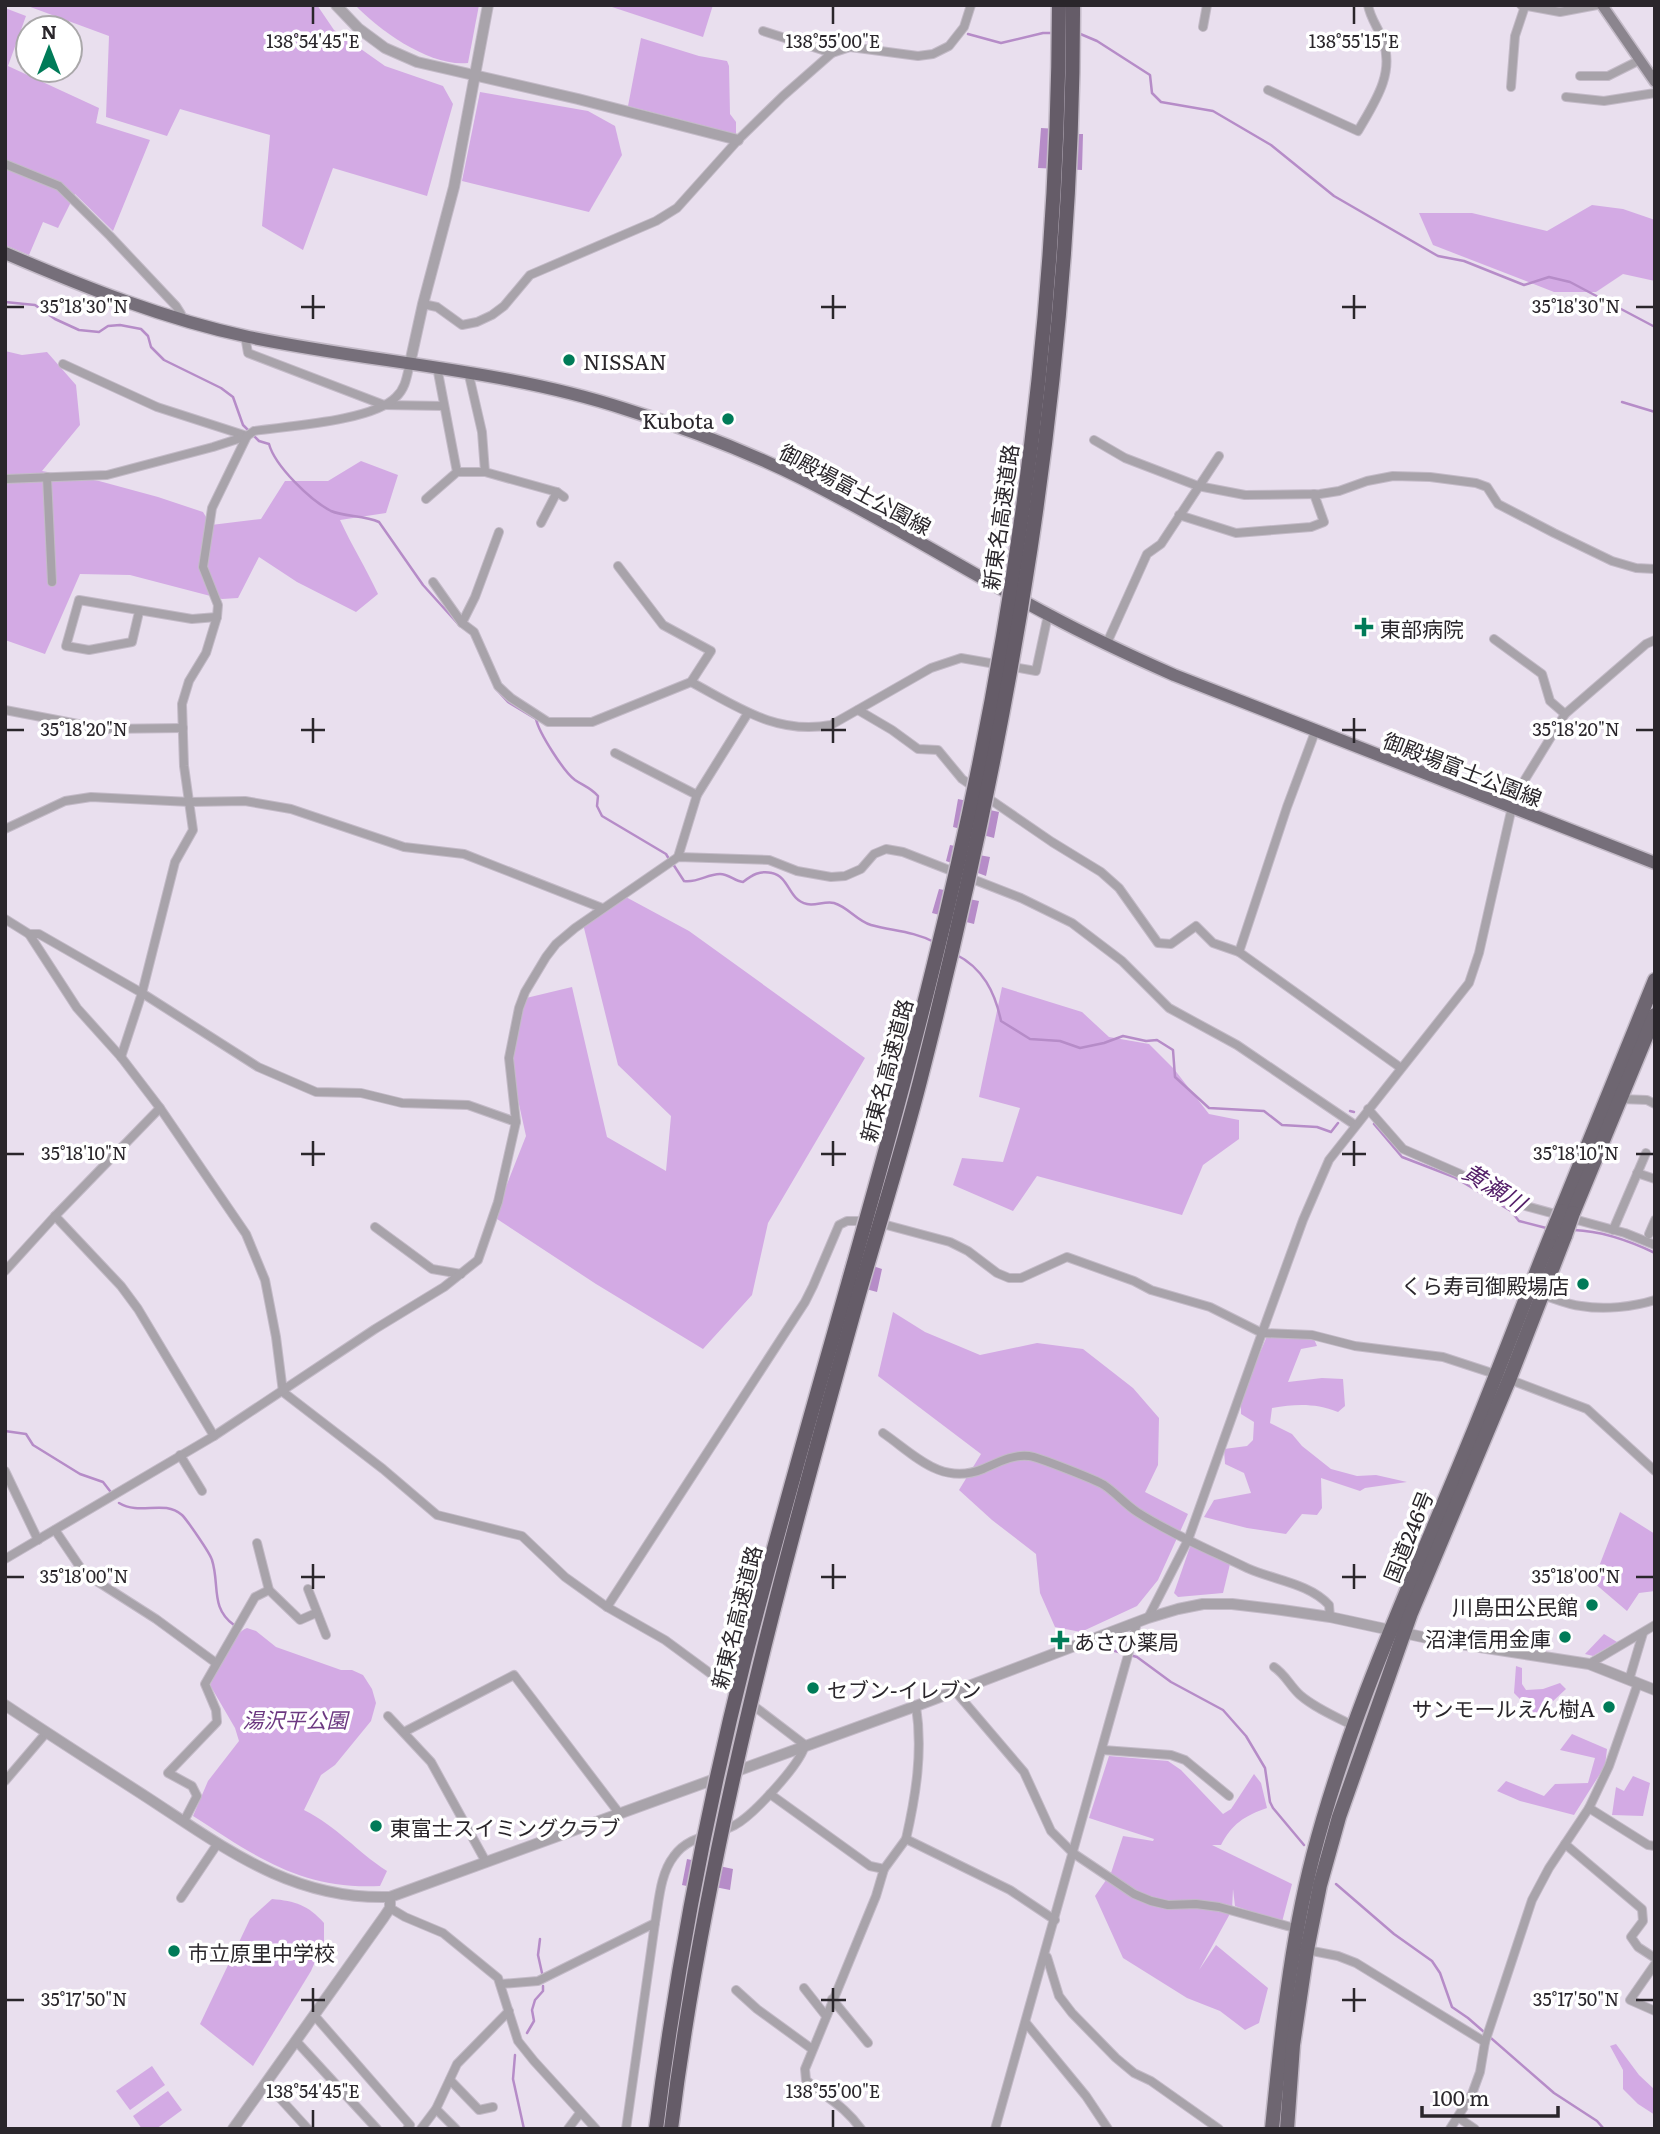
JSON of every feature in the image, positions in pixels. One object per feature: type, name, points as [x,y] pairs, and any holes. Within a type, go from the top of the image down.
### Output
[{"type":"highway","name":"新東名高速道路","points":[[656,2129],[677,1988],[723,1748],[792,1484],[905,1080],[935,962],[990,710],[1030,456],[1040,355],[1053,185],[1059,5]]},
{"type":"highway","name":"新東名高速道路","points":[[671,2129],[691,1992],[738,1750],[806,1487],[919,1085],[977,843],[1004,713],[1033,534],[1052,370],[1068,188],[1073,5]]},
{"type":"highway","name":"国道246号","points":[[1272,2129],[1287,1994],[1298,1929],[1312,1858],[1335,1780],[1354,1726],[1398,1632],[1559,1235],[1655,980]]},
{"type":"highway","name":"国道246号","points":[[1567,1212],[1620,1099],[1655,1015]]},
{"type":"highway","name":"国道246号","points":[[1502,1377],[1543,1295],[1559,1235]]},
{"type":"highway","name":"国道246号","points":[[1287,2129],[1293,2045],[1320,1885],[1398,1632]]},
{"type":"main road","points":[[1602,5],[1655,82]]},
{"type":"main road","name":"御殿場富士公園線","points":[[5,253],[73,282],[178,320],[245,336],[468,371],[537,385],[621,407],[735,447],[879,519],[1106,645],[1315,732],[1655,863]]},
{"type":"street","points":[[336,5],[358,28],[385,48],[416,62],[578,99],[738,140]]},
{"type":"street","points":[[5,479],[107,475],[213,447],[247,436],[254,431],[355,416],[395,400],[404,388],[454,187],[488,5]]},
{"type":"street","points":[[423,304],[437,307],[462,325],[492,315],[504,306],[530,275],[656,221],[677,208],[738,140],[832,52],[850,47],[918,56],[933,54],[949,46],[964,27],[971,5]]},
{"type":"street","points":[[1203,27],[1207,5]]},
{"type":"street","points":[[1268,90],[1358,131],[1380,93],[1387,63],[1385,47],[1368,5]]},
{"type":"street","points":[[1511,86],[1515,36],[1523,6],[1560,12],[1597,5]]},
{"type":"street","points":[[763,31],[832,52]]},
{"type":"street","points":[[1580,76],[1608,76],[1640,60]]},
{"type":"street","points":[[1566,97],[1604,101],[1655,93]]},
{"type":"street","points":[[5,164],[59,186],[176,306],[180,314],[178,320]]},
{"type":"street","points":[[245,336],[248,353],[384,405],[444,406]]},
{"type":"street","points":[[64,364],[157,407],[247,436]]},
{"type":"street","points":[[437,367],[457,472]]},
{"type":"street","points":[[468,371],[482,432],[485,472]]},
{"type":"street","points":[[121,1057],[142,993],[175,862],[193,831],[184,766],[182,704],[185,691],[206,653],[217,617],[218,605],[203,567],[212,508],[247,436]]},
{"type":"street","points":[[1094,440],[1125,458],[1198,486],[1245,495],[1339,491],[1367,481],[1393,476],[1430,477],[1476,483],[1487,487],[1498,504],[1612,561],[1636,568],[1655,569]]},
{"type":"street","points":[[1106,645],[1147,554],[1161,544],[1219,456]]},
{"type":"street","points":[[426,499],[457,472],[485,472],[560,495],[541,523]]},
{"type":"street","points":[[47,477],[52,582]]},
{"type":"street","points":[[1179,515],[1236,533],[1311,527],[1324,522],[1314,494]]},
{"type":"street","points":[[462,622],[475,597],[499,532]]},
{"type":"street","points":[[433,582],[462,622],[474,632],[498,686],[511,698],[548,722],[592,722],[691,682],[711,651],[663,625],[618,566]]},
{"type":"street","points":[[139,612],[132,642],[89,650],[66,646],[79,600],[192,619],[217,617]]},
{"type":"street","points":[[691,682],[748,713],[771,722],[791,727],[814,728],[831,725],[930,668],[961,659],[1037,671],[1048,615]]},
{"type":"street","points":[[1494,639],[1542,674],[1550,701],[1565,714]]},
{"type":"street","points":[[1148,1618],[1188,1540],[1303,1220],[1329,1160],[1469,984],[1479,953],[1512,807],[1524,781],[1565,714],[1646,643],[1655,640]]},
{"type":"street","points":[[5,710],[104,729],[183,728]]},
{"type":"street","points":[[858,710],[918,749],[938,750],[962,779],[1006,811],[1101,872],[1119,888],[1158,943],[1171,944],[1196,926],[1213,943],[1239,952],[1401,1069]]},
{"type":"street","points":[[5,1559],[284,1392],[375,1329],[444,1287],[478,1259],[489,1232],[516,1122],[509,1058],[525,992],[556,944],[602,908],[678,857],[697,795],[748,713]]},
{"type":"street","points":[[1239,952],[1315,732]]},
{"type":"street","points":[[615,753],[697,795]]},
{"type":"street","points":[[5,829],[65,801],[91,796],[190,802],[245,801],[291,808],[404,847],[464,854],[602,908]]},
{"type":"street","points":[[678,857],[769,860],[797,871],[831,877],[845,876],[861,869],[874,854],[886,849],[903,852],[986,884],[1072,922],[1122,961],[1169,1007],[1237,1045],[1355,1125]]},
{"type":"street","points":[[5,919],[29,934],[77,1008],[121,1057],[160,1108],[246,1234],[265,1280],[284,1392],[437,1515],[522,1536],[565,1577],[607,1607],[666,1640],[805,1745]]},
{"type":"street","points":[[29,934],[39,934],[142,993],[258,1067],[316,1092],[361,1093],[402,1103],[468,1105],[516,1122]]},
{"type":"street","points":[[1620,1099],[1647,1100],[1655,1104]]},
{"type":"street","points":[[6,1268],[160,1108]]},
{"type":"street","points":[[1368,1110],[1402,1149],[1458,1172],[1511,1202],[1613,1230],[1655,1245]]},
{"type":"street","points":[[1613,1230],[1646,1153]]},
{"type":"street","points":[[1637,1173],[1655,1179]]},
{"type":"street","points":[[55,1216],[121,1286],[138,1309],[214,1436]]},
{"type":"street","points":[[1649,1234],[1655,1220]]},
{"type":"street","points":[[607,1607],[804,1302],[839,1225],[848,1222],[868,1221],[950,1242],[1009,1278],[1021,1278],[1067,1257],[1134,1280],[1151,1290],[1210,1307],[1262,1333],[1312,1335],[1355,1346],[1443,1357],[1587,1409],[1655,1471]]},
{"type":"street","points":[[376,1227],[432,1269],[461,1273]]},
{"type":"street","points":[[1543,1295],[1592,1307],[1643,1304],[1655,1300]]},
{"type":"street","points":[[883,1433],[930,1468],[950,1473],[976,1471],[1007,1458],[1029,1456],[1102,1483],[1137,1512],[1188,1540],[1264,1576],[1293,1584],[1317,1595],[1329,1605],[1330,1617]]},
{"type":"street","points":[[180,1455],[202,1491]]},
{"type":"street","points":[[5,1471],[38,1540]]},
{"type":"street","points":[[55,1530],[84,1573],[156,1619],[216,1663]]},
{"type":"street","points":[[257,1543],[270,1590],[300,1620],[316,1614]]},
{"type":"street","points":[[307,1589],[326,1635]]},
{"type":"street","points":[[184,1821],[197,1796],[192,1786],[168,1773],[217,1722],[216,1710],[205,1684],[256,1597],[270,1590]]},
{"type":"street","points":[[5,1705],[218,1843],[266,1871],[325,1892],[390,1902],[486,1862],[916,1706],[1148,1618],[1203,1604],[1232,1604],[1330,1617],[1398,1632],[1590,1664],[1655,1690]]},
{"type":"street","points":[[995,2129],[1137,1623]]},
{"type":"street","points":[[1590,1664],[1655,1625]]},
{"type":"street","points":[[1450,2129],[1472,2094],[1480,2072],[1485,2042],[1532,1900],[1589,1808],[1609,1766],[1634,1681],[1643,1633]]},
{"type":"street","points":[[1274,1667],[1283,1673],[1302,1696],[1354,1726]]},
{"type":"street","points":[[404,1731],[514,1675],[618,1813]]},
{"type":"street","points":[[955,1691],[1024,1772],[1051,1831],[1073,1853],[1134,1894],[1152,1901],[1168,1905],[1196,1903],[1219,1907],[1298,1929]]},
{"type":"street","points":[[861,2129],[837,2101],[817,2091],[806,2080],[805,2069],[876,1896],[884,1869],[906,1839],[916,1796],[920,1733],[916,1706]]},
{"type":"street","points":[[388,1716],[431,1762],[486,1862]]},
{"type":"street","points":[[5,1781],[46,1733]]},
{"type":"street","points":[[626,2129],[655,1923],[668,1865],[680,1849],[700,1837],[738,1823],[770,1794],[803,1754],[805,1745]]},
{"type":"street","points":[[1102,1750],[1171,1755],[1185,1760],[1228,1796]]},
{"type":"street","points":[[770,1794],[855,1857],[870,1866],[884,1869]]},
{"type":"street","points":[[1589,1808],[1648,1845],[1655,1846]]},
{"type":"street","points":[[906,1839],[1010,1890],[1055,1920]]},
{"type":"street","points":[[181,1898],[218,1843]]},
{"type":"street","points":[[1565,1844],[1642,1909],[1643,1921],[1631,1937],[1638,1947],[1655,1958]]},
{"type":"street","points":[[390,1902],[405,1917],[443,1933],[498,1978],[518,2040],[525,2051],[596,2129]]},
{"type":"street","points":[[233,2129],[390,1902]]},
{"type":"street","points":[[501,1984],[538,1981],[655,1923]]},
{"type":"street","points":[[1307,1951],[1338,1956],[1356,1963],[1485,2042]]},
{"type":"street","points":[[1046,1954],[1051,1978],[1059,1996],[1116,2058],[1134,2073],[1152,2081],[1219,2129]]},
{"type":"street","points":[[1655,1964],[1630,2000],[1655,2011]]},
{"type":"street","points":[[804,1988],[826,2016]]},
{"type":"street","points":[[736,1990],[812,2049]]},
{"type":"street","points":[[832,1999],[869,2043]]},
{"type":"street","points":[[421,2129],[436,2109],[457,2064],[509,2011]]},
{"type":"street","points":[[314,2015],[410,2125],[407,2129]]},
{"type":"street","points":[[1026,2023],[1086,2096],[1108,2129]]},
{"type":"street","points":[[296,2040],[377,2129]]},
{"type":"street","points":[[450,2080],[479,2110],[493,2107]]},
{"type":"street","points":[[266,2082],[308,2129]]},
{"type":"street","points":[[436,2109],[456,2129]]},
{"type":"street","points":[[568,2129],[580,2113]]},
{"type":"street","points":[[1459,2118],[1475,2129]]},
{"type":"green space","points":[[25,5],[317,5],[334,30],[385,66],[443,86],[453,104],[427,196],[333,168],[303,250],[262,226],[270,135],[180,109],[167,136],[106,117],[109,36],[84,27],[84,14],[49,14]]},
{"type":"green space","points":[[355,5],[479,5],[468,63],[453,63],[422,53],[378,26]]},
{"type":"green space","points":[[612,5],[713,5],[703,37]]},
{"type":"green space","points":[[5,8],[21,14],[14,14],[14,49],[8,66],[14,69],[14,84],[47,84],[99,108],[96,123],[150,140],[113,231],[75,194],[58,228],[43,222],[29,255],[5,245]]},
{"type":"green space","points":[[641,38],[699,56],[727,61],[730,114],[736,122],[736,134],[628,106]]},
{"type":"green space","points":[[480,92],[588,111],[615,126],[622,155],[589,212],[462,181]]},
{"type":"green space","points":[[1592,205],[1623,209],[1655,220],[1655,281],[1623,274],[1596,292],[1554,292],[1433,245],[1419,213],[1472,213],[1547,231]]},
{"type":"green space","points":[[5,351],[22,355],[47,352],[76,385],[80,425],[42,471],[99,481],[158,497],[203,512],[211,525],[261,519],[285,481],[328,481],[361,461],[398,475],[386,513],[340,520],[378,594],[356,612],[297,582],[259,557],[238,598],[222,599],[130,575],[80,574],[45,654],[5,640]]},
{"type":"green space","points":[[624,896],[689,931],[865,1058],[768,1223],[752,1295],[703,1349],[596,1284],[494,1217],[526,1136],[511,1068],[522,999],[572,987],[607,1137],[666,1171],[671,1116],[618,1065],[583,924]]},
{"type":"green space","points":[[1002,987],[1082,1012],[1109,1037],[1149,1044],[1174,1069],[1209,1114],[1239,1120],[1239,1139],[1203,1165],[1182,1215],[1037,1176],[1013,1211],[953,1185],[962,1158],[1003,1162],[1020,1108],[979,1097]]},
{"type":"green space","points":[[893,1312],[925,1332],[980,1355],[1037,1343],[1083,1349],[1133,1388],[1159,1418],[1158,1465],[1145,1492],[1188,1514],[1158,1580],[1137,1606],[1081,1632],[1055,1627],[1040,1593],[1036,1554],[959,1490],[981,1454],[878,1376]]},
{"type":"green space","points":[[1267,1336],[1314,1339],[1317,1346],[1301,1349],[1288,1382],[1322,1378],[1343,1379],[1345,1406],[1338,1412],[1305,1405],[1272,1408],[1270,1423],[1292,1434],[1302,1446],[1331,1469],[1357,1476],[1376,1475],[1407,1482],[1360,1491],[1321,1478],[1322,1508],[1317,1515],[1302,1514],[1286,1534],[1204,1517],[1214,1500],[1251,1493],[1244,1473],[1225,1464],[1224,1449],[1247,1446],[1253,1440],[1254,1422],[1241,1414],[1241,1398]]},
{"type":"green space","points":[[1620,1512],[1655,1534],[1655,1591],[1639,1593],[1627,1611],[1593,1582]]},
{"type":"green space","points":[[1191,1544],[1230,1564],[1223,1593],[1178,1597],[1174,1593]]},
{"type":"green space","name":"湯沢平公園","points":[[247,1628],[256,1631],[276,1647],[363,1675],[372,1689],[376,1703],[371,1721],[335,1765],[321,1775],[304,1810],[327,1824],[387,1871],[380,1886],[326,1882],[280,1868],[193,1816],[208,1781],[239,1741],[235,1728],[210,1685],[231,1644],[241,1631]]},
{"type":"green space","points":[[1604,1634],[1617,1642],[1593,1656],[1585,1654]]},
{"type":"green space","points":[[1516,1666],[1522,1668],[1522,1684],[1526,1690],[1543,1689],[1560,1683],[1566,1689],[1551,1703],[1546,1715],[1536,1715],[1514,1693]]},
{"type":"green space","points":[[1572,1734],[1607,1749],[1605,1766],[1574,1815],[1520,1801],[1497,1791],[1506,1781],[1544,1796],[1555,1784],[1588,1783],[1595,1758],[1560,1750]]},
{"type":"green space","points":[[1109,1756],[1168,1761],[1181,1770],[1223,1814],[1231,1809],[1254,1774],[1261,1783],[1267,1808],[1240,1822],[1221,1845],[1212,1845],[1292,1884],[1282,1922],[1235,1906],[1233,1889],[1232,1910],[1199,1970],[1216,1945],[1268,1988],[1259,2023],[1245,2030],[1220,2011],[1187,1998],[1123,1958],[1095,1896],[1111,1873],[1123,1836],[1154,1839],[1089,1818]]},
{"type":"green space","points":[[1633,1776],[1650,1783],[1643,1816],[1612,1815],[1616,1787],[1624,1791]]},
{"type":"green space","points":[[272,1899],[288,1901],[312,1912],[324,1923],[324,1941],[311,1971],[253,2066],[200,2024],[250,1919]]},
{"type":"green space","points":[[1616,2044],[1639,2075],[1655,2090],[1655,2115],[1638,2104],[1623,2089],[1623,2070],[1610,2046]]},
{"type":"green space","points":[[152,2066],[165,2085],[130,2110],[116,2091]]},
{"type":"green space","points":[[168,2091],[182,2110],[156,2129],[142,2129],[133,2116]]},
{"type":"shaded area","points":[[1041,128],[1074,130],[1074,134],[1083,134],[1082,170],[1038,168]]},
{"type":"shaded area","points":[[958,799],[990,806],[990,810],[999,812],[994,838],[953,827]]},
{"type":"shaded area","points":[[950,845],[979,851],[979,855],[990,857],[986,876],[946,861]]},
{"type":"shaded area","points":[[939,889],[969,895],[969,899],[979,901],[974,924],[932,913]]},
{"type":"shaded area","points":[[848,1254],[865,1258],[864,1263],[882,1269],[877,1292],[840,1282]]},
{"type":"shaded area","points":[[687,1859],[733,1869],[730,1890],[715,1887],[714,1892],[682,1885]]},
{"type":"waterway","points":[[968,34],[1001,43],[1054,33]]},
{"type":"waterway","points":[[1078,33],[1097,41],[1150,75],[1152,93],[1161,102],[1213,111],[1271,145],[1334,196],[1438,256],[1464,261],[1524,285],[1549,277],[1570,282],[1655,327]]},
{"type":"waterway","points":[[5,302],[35,305],[55,319],[79,330],[99,332],[108,326],[120,325],[141,329],[148,336],[151,347],[164,360],[221,388],[233,397],[243,425],[259,441],[269,444],[278,462],[294,482],[313,499],[331,511],[379,522],[423,585],[460,626]]},
{"type":"waterway","points":[[1622,402],[1655,412]]},
{"type":"waterway","points":[[497,690],[508,702],[536,719],[565,769],[575,780],[598,796],[597,806],[602,816],[666,854],[669,859]]},
{"type":"waterway","points":[[673,864],[684,881],[720,874],[743,882],[756,874],[772,873],[778,875],[801,902],[834,903],[866,923],[911,933],[934,942]]},
{"type":"waterway","name":"黄瀬川","points":[[955,954],[973,966],[986,982],[1001,1021],[1030,1039],[1060,1041],[1080,1048],[1123,1036],[1146,1041],[1157,1040],[1173,1050],[1175,1077],[1209,1108],[1264,1111],[1282,1125],[1317,1127],[1331,1132],[1338,1123]]},
{"type":"waterway","name":"黄瀬川","points":[[1350,1111],[1354,1112]]},
{"type":"waterway","name":"黄瀬川","points":[[1374,1124],[1402,1157],[1454,1177],[1511,1211],[1519,1221],[1550,1229]]},
{"type":"waterway","name":"黄瀬川","points":[[1574,1230],[1616,1237],[1655,1253]]},
{"type":"waterway","points":[[5,1431],[26,1434],[33,1445],[80,1474],[103,1482],[110,1491]]},
{"type":"waterway","points":[[119,1503],[135,1508],[167,1508],[182,1515],[210,1556],[219,1604],[226,1618],[234,1625]]},
{"type":"waterway","points":[[1104,1648],[1137,1657],[1171,1682],[1223,1710],[1246,1736],[1265,1768],[1273,1808],[1304,1845]]},
{"type":"waterway","points":[[1336,1884],[1394,1934],[1432,1961],[1440,1973],[1452,2007],[1554,2093],[1597,2121],[1604,2129]]},
{"type":"waterway","points":[[540,1939],[538,1955],[542,1973]]},
{"type":"waterway","points":[[527,2033],[534,2021],[532,2010],[535,2000],[543,1991],[543,1986]]},
{"type":"waterway","points":[[515,2055],[513,2079],[524,2129]]},
{"type":"place","name":"NISSAN","points":[[569,360]]},
{"type":"place","name":"Kubota","points":[[728,419]]},
{"type":"place","name":"東部病院","points":[[1364,627]]},
{"type":"place","name":"くら寿司御殿場店","points":[[1583,1284]]},
{"type":"place","name":"川島田公民館","points":[[1592,1605]]},
{"type":"place","name":"沼津信用金庫","points":[[1565,1637]]},
{"type":"place","name":"あさひ薬局","points":[[1060,1640]]},
{"type":"place","name":"セブン-イレブン","points":[[813,1688]]},
{"type":"place","name":"サンモールえん樹A","points":[[1609,1707]]},
{"type":"place","name":"東富士スイミングクラブ","points":[[376,1826]]},
{"type":"place","name":"市立原里中学校","points":[[174,1951]]}]
